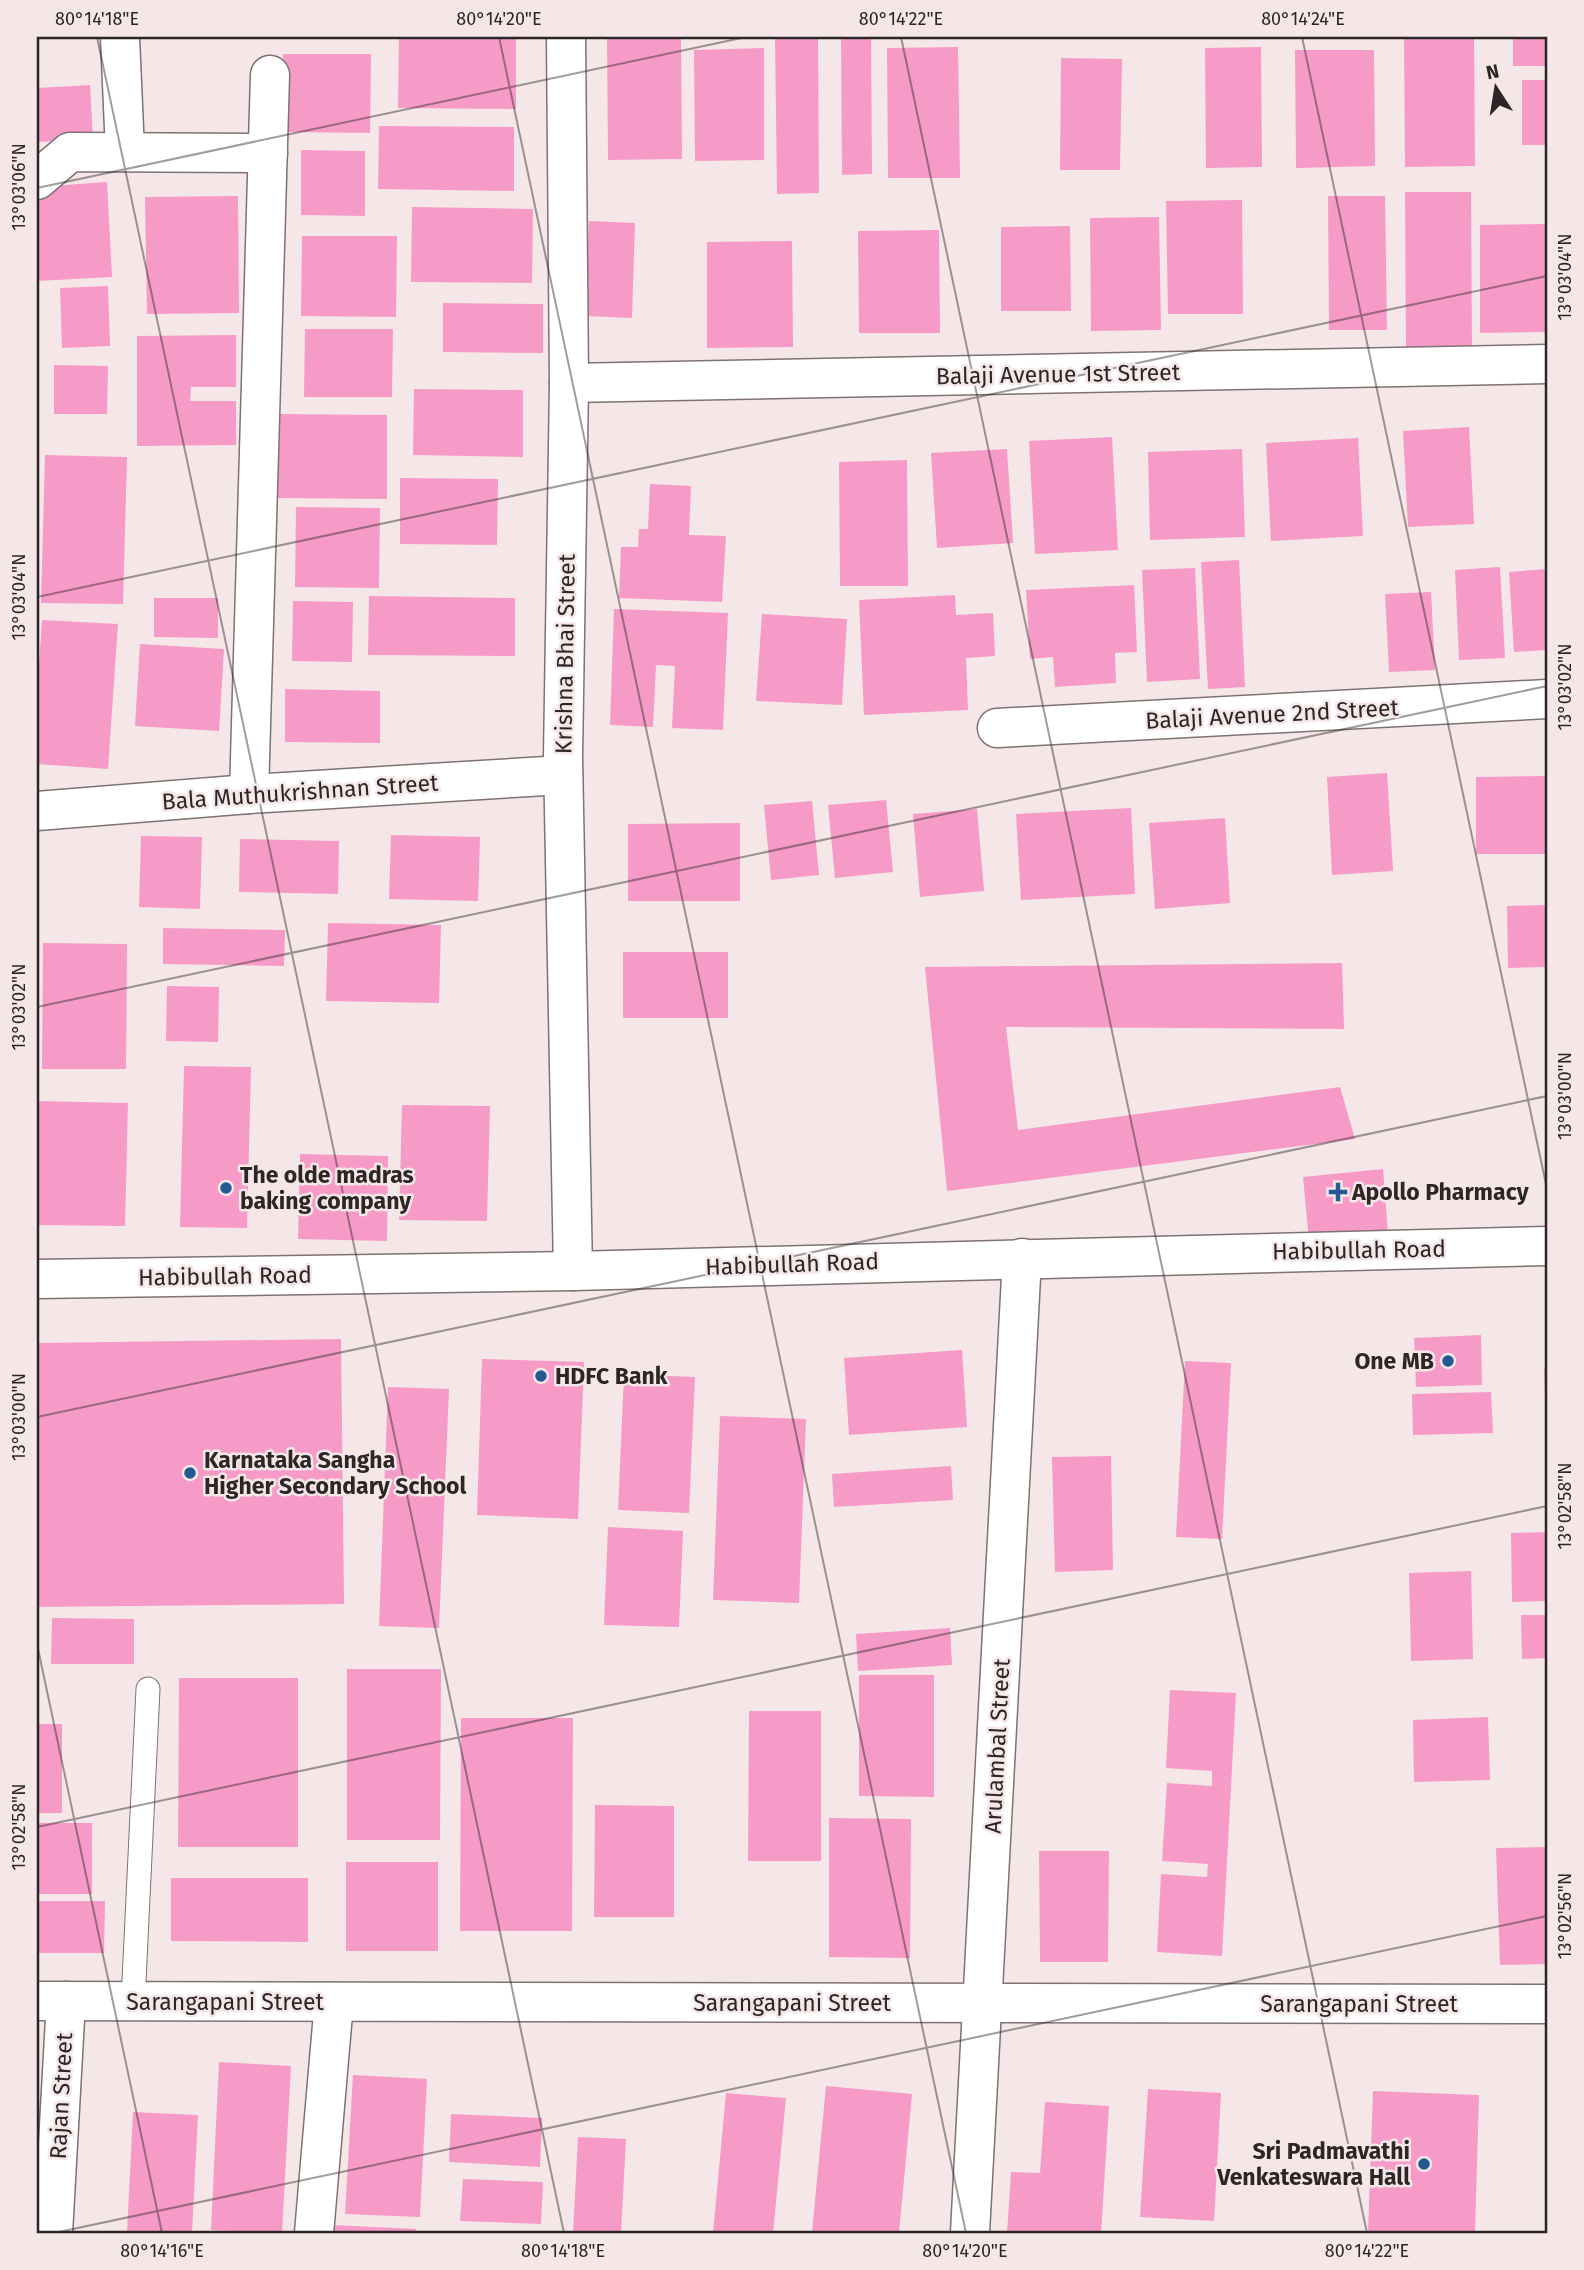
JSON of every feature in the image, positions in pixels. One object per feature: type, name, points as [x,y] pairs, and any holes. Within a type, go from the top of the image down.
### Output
[{"type":"street","points":[[120,37],[125,152]]},
{"type":"street","name":"Krishna Bhai Street","points":[[566,37],[569,383],[563,775],[573,1271]]},
{"type":"street","points":[[249,794],[270,75]]},
{"type":"street","points":[[37,180],[70,152],[268,153]]},
{"type":"street","name":"Balaji Avenue 1st Street","points":[[569,383],[1547,364]]},
{"type":"street","name":"Balaji Avenue 2nd Street","points":[[997,729],[1547,699]]},
{"type":"street","name":"Bala Muthukrishnan Street","points":[[37,811],[249,794],[563,775]]},
{"type":"street","name":"Habibullah Road","points":[[37,1279],[573,1271],[1547,1246]]},
{"type":"street","name":"Arulambal Street","points":[[970,2233],[1022,1258]]},
{"type":"street","name":"Sarangapani Street","points":[[51,2001],[1547,2004]]},
{"type":"street","name":"Rajan Street","points":[[51,2001],[53,2233]]},
{"type":"street","points":[[314,2233],[334,2002]]},
{"type":"lane","points":[[133,2002],[148,1689]]},
{"type":"building","points":[[399,37],[516,37],[516,109],[398,108]]},
{"type":"building","points":[[607,37],[681,37],[682,159],[608,160]]},
{"type":"building","points":[[775,37],[818,37],[819,193],[777,194]]},
{"type":"building","points":[[1404,37],[1474,37],[1475,166],[1405,167]]},
{"type":"building","points":[[1513,37],[1547,37],[1547,66],[1513,66]]},
{"type":"building","points":[[841,39],[871,39],[872,174],[842,175]]},
{"type":"building","points":[[958,47],[960,178],[888,178],[887,48]]},
{"type":"building","points":[[1261,47],[1262,167],[1206,168],[1205,48]]},
{"type":"building","points":[[764,48],[764,160],[695,161],[694,50]]},
{"type":"building","points":[[1295,50],[1374,50],[1375,166],[1296,168]]},
{"type":"building","points":[[283,54],[371,54],[370,133],[283,132]]},
{"type":"building","points":[[1061,58],[1122,59],[1120,170],[1060,170]]},
{"type":"building","points":[[1522,80],[1547,80],[1547,145],[1522,145]]},
{"type":"building","points":[[90,85],[93,139],[38,142],[37,88]]},
{"type":"building","points":[[379,126],[514,127],[514,191],[378,189]]},
{"type":"building","points":[[301,150],[365,151],[365,216],[301,215]]},
{"type":"building","points":[[107,182],[112,277],[37,281],[37,187]]},
{"type":"building","points":[[1405,192],[1471,192],[1472,351],[1406,351]]},
{"type":"building","points":[[238,196],[239,313],[147,314],[145,197]]},
{"type":"building","points":[[1328,196],[1385,196],[1387,330],[1329,330]]},
{"type":"building","points":[[1242,200],[1243,314],[1168,314],[1166,201]]},
{"type":"building","points":[[412,207],[533,209],[532,283],[411,282]]},
{"type":"building","points":[[1159,217],[1161,330],[1091,331],[1090,218]]},
{"type":"building","points":[[589,221],[635,223],[632,318],[585,316]]},
{"type":"building","points":[[1546,224],[1547,332],[1480,333],[1480,225]]},
{"type":"building","points":[[1070,226],[1071,311],[1001,311],[1001,227]]},
{"type":"building","points":[[939,230],[940,333],[859,333],[858,231]]},
{"type":"building","points":[[302,236],[397,236],[396,317],[301,316]]},
{"type":"building","points":[[792,241],[793,347],[707,348],[707,242]]},
{"type":"building","points":[[108,286],[110,346],[62,348],[60,288]]},
{"type":"building","points":[[443,303],[543,304],[543,353],[443,352]]},
{"type":"building","points":[[305,329],[393,329],[392,397],[304,397]]},
{"type":"building","points":[[236,335],[236,387],[191,387],[190,401],[236,401],[236,445],[137,446],[137,336]]},
{"type":"building","points":[[54,365],[108,366],[107,414],[54,414]]},
{"type":"building","points":[[414,389],[523,390],[523,457],[413,455]]},
{"type":"building","points":[[277,414],[387,415],[387,499],[276,498]]},
{"type":"building","points":[[1469,427],[1474,524],[1408,527],[1403,431]]},
{"type":"building","points":[[1112,437],[1118,550],[1035,554],[1029,441]]},
{"type":"building","points":[[1358,438],[1363,536],[1271,541],[1266,443]]},
{"type":"building","points":[[1007,449],[1013,543],[937,548],[931,453]]},
{"type":"building","points":[[1242,449],[1245,537],[1150,540],[1148,452]]},
{"type":"building","points":[[45,455],[127,457],[123,604],[41,603]]},
{"type":"building","points":[[907,460],[908,586],[840,586],[839,462]]},
{"type":"building","points":[[400,478],[498,479],[497,545],[400,544]]},
{"type":"building","points":[[650,484],[691,486],[689,535],[726,536],[722,602],[619,598],[621,547],[638,547],[639,529],[648,529]]},
{"type":"building","points":[[296,507],[380,508],[379,588],[295,587]]},
{"type":"building","points":[[1239,560],[1245,687],[1208,689],[1201,562]]},
{"type":"building","points":[[1500,567],[1505,658],[1459,660],[1455,570]]},
{"type":"building","points":[[1195,568],[1200,679],[1147,682],[1142,570]]},
{"type":"building","points":[[1547,569],[1547,650],[1514,652],[1509,572]]},
{"type":"building","points":[[1134,585],[1137,652],[1115,653],[1116,683],[1055,687],[1053,657],[1030,659],[1026,590]]},
{"type":"building","points":[[1431,592],[1435,670],[1389,672],[1385,594]]},
{"type":"building","points":[[955,595],[956,615],[993,613],[995,656],[966,658],[968,710],[864,715],[859,600]]},
{"type":"building","points":[[369,596],[515,598],[515,656],[368,655]]},
{"type":"building","points":[[154,598],[218,598],[218,638],[154,637]]},
{"type":"building","points":[[293,601],[353,602],[352,662],[292,661]]},
{"type":"building","points":[[614,609],[728,613],[723,730],[672,728],[675,666],[656,665],[653,727],[610,725]]},
{"type":"building","points":[[762,614],[847,619],[842,705],[756,701]]},
{"type":"building","points":[[42,620],[118,624],[108,769],[37,764],[37,695]]},
{"type":"building","points":[[140,644],[224,649],[219,731],[135,726]]},
{"type":"building","points":[[285,689],[380,691],[380,743],[285,742]]},
{"type":"building","points":[[1387,773],[1393,871],[1332,875],[1327,777]]},
{"type":"building","points":[[1547,776],[1547,854],[1476,854],[1476,777]]},
{"type":"building","points":[[886,800],[893,872],[835,878],[828,805]]},
{"type":"building","points":[[812,801],[819,875],[771,880],[764,805]]},
{"type":"building","points":[[1131,808],[1135,894],[1021,900],[1016,814]]},
{"type":"building","points":[[977,809],[984,891],[920,897],[913,814]]},
{"type":"building","points":[[1225,818],[1230,903],[1155,909],[1149,823]]},
{"type":"building","points":[[740,823],[740,901],[628,901],[628,824]]},
{"type":"building","points":[[391,835],[480,837],[478,901],[389,899]]},
{"type":"building","points":[[141,836],[202,837],[200,909],[139,907]]},
{"type":"building","points":[[240,839],[339,841],[338,894],[239,892]]},
{"type":"building","points":[[1547,905],[1547,967],[1508,968],[1507,906]]},
{"type":"building","points":[[328,923],[441,925],[439,1003],[326,1001]]},
{"type":"building","points":[[163,928],[285,930],[284,966],[163,964]]},
{"type":"building","points":[[43,943],[127,944],[126,1069],[42,1069]]},
{"type":"building","points":[[623,952],[728,952],[728,1018],[623,1018]]},
{"type":"building","points":[[1342,963],[1344,1029],[1006,1027],[1018,1130],[1340,1087],[1355,1139],[947,1191],[925,967]]},
{"type":"building","points":[[167,986],[219,987],[218,1042],[166,1041]]},
{"type":"building","points":[[184,1066],[251,1067],[247,1228],[180,1227]]},
{"type":"building","points":[[37,1101],[128,1103],[125,1226],[37,1225]]},
{"type":"building","points":[[402,1105],[490,1106],[487,1221],[399,1220]]},
{"type":"building","points":[[300,1154],[388,1156],[387,1241],[298,1239]]},
{"type":"building","points":[[1383,1169],[1388,1234],[1309,1241],[1303,1177]]},
{"type":"building","name":"One MB","points":[[1481,1335],[1482,1385],[1416,1387],[1414,1338]]},
{"type":"building","name":"Karnataka Sangha Higher Secondary School","points":[[341,1339],[344,1604],[37,1607],[37,1343]]},
{"type":"building","points":[[962,1350],[967,1427],[849,1435],[844,1358]]},
{"type":"building","points":[[482,1359],[584,1362],[578,1519],[477,1515]]},
{"type":"building","points":[[1185,1361],[1231,1363],[1222,1539],[1176,1537]]},
{"type":"building","points":[[1544,1368],[1547,1368],[1547,1399],[1545,1399]]},
{"type":"building","points":[[624,1374],[695,1377],[689,1513],[618,1510]]},
{"type":"building","points":[[388,1387],[449,1389],[439,1628],[379,1626]]},
{"type":"building","points":[[1491,1392],[1493,1433],[1413,1435],[1412,1394]]},
{"type":"building","points":[[720,1416],[806,1419],[799,1603],[713,1600]]},
{"type":"building","points":[[1111,1456],[1113,1570],[1055,1572],[1052,1457]]},
{"type":"building","points":[[951,1466],[953,1500],[834,1507],[832,1474]]},
{"type":"building","points":[[608,1527],[683,1531],[679,1627],[604,1625]]},
{"type":"building","points":[[1547,1532],[1547,1601],[1512,1602],[1511,1533]]},
{"type":"building","points":[[1471,1571],[1473,1659],[1411,1661],[1409,1573]]},
{"type":"building","points":[[1521,1615],[1547,1615],[1547,1658],[1522,1659]]},
{"type":"building","points":[[52,1618],[134,1619],[134,1664],[51,1664]]},
{"type":"building","points":[[950,1628],[952,1665],[858,1671],[856,1634]]},
{"type":"building","points":[[347,1669],[441,1669],[440,1840],[347,1840]]},
{"type":"building","points":[[859,1675],[934,1675],[934,1797],[859,1796]]},
{"type":"building","points":[[179,1678],[298,1678],[298,1847],[178,1847]]},
{"type":"building","points":[[1170,1690],[1236,1693],[1222,1956],[1157,1952],[1161,1874],[1207,1877],[1208,1864],[1162,1861],[1167,1783],[1212,1786],[1212,1771],[1166,1768]]},
{"type":"building","points":[[749,1711],[821,1711],[821,1861],[748,1861]]},
{"type":"building","points":[[1488,1717],[1490,1780],[1414,1782],[1413,1720]]},
{"type":"building","points":[[461,1718],[573,1718],[572,1931],[460,1931]]},
{"type":"building","points":[[37,1724],[62,1724],[62,1813],[37,1813]]},
{"type":"building","points":[[595,1805],[674,1806],[674,1917],[594,1917]]},
{"type":"building","points":[[829,1818],[911,1819],[910,1958],[829,1957]]},
{"type":"building","points":[[37,1823],[92,1823],[92,1894],[37,1894]]},
{"type":"building","points":[[1547,1847],[1547,1964],[1500,1965],[1496,1848]]},
{"type":"building","points":[[1039,1851],[1109,1851],[1108,1962],[1040,1962]]},
{"type":"building","points":[[346,1862],[438,1862],[438,1951],[346,1951]]},
{"type":"building","points":[[171,1878],[308,1878],[308,1942],[171,1941]]},
{"type":"building","points":[[37,1901],[105,1901],[104,1953],[37,1953]]},
{"type":"building","points":[[219,2062],[291,2066],[282,2233],[211,2230]]},
{"type":"building","points":[[353,2075],[427,2079],[420,2217],[345,2214]]},
{"type":"building","points":[[826,2086],[912,2094],[899,2233],[812,2232]]},
{"type":"building","points":[[1148,2089],[1221,2093],[1214,2221],[1140,2217]]},
{"type":"building","name":"Sri Padmavathi Venkateswara Hall","points":[[1373,2091],[1479,2095],[1475,2233],[1368,2233]]},
{"type":"building","points":[[726,2093],[786,2098],[773,2233],[713,2233]]},
{"type":"building","points":[[1045,2102],[1109,2106],[1101,2233],[1007,2233],[1011,2172],[1040,2173]]},
{"type":"building","points":[[133,2112],[198,2115],[192,2233],[127,2233]]},
{"type":"building","points":[[451,2114],[542,2118],[540,2167],[449,2162]]},
{"type":"building","points":[[578,2137],[626,2139],[621,2233],[573,2233]]},
{"type":"building","points":[[463,2179],[543,2182],[541,2224],[460,2221]]},
{"type":"building","points":[[332,2225],[416,2229],[415,2233],[331,2233]]},
{"type":"place","name":"The olde madras baking company","points":[[226,1188]]},
{"type":"place","name":"Apollo Pharmacy","points":[[1338,1192]]},
{"type":"place","name":"One MB","points":[[1448,1361]]},
{"type":"place","name":"HDFC Bank","points":[[541,1376]]},
{"type":"place","name":"Karnataka Sangha Higher Secondary School","points":[[190,1473]]},
{"type":"place","name":"Sri Padmavathi Venkateswara Hall","points":[[1424,2164]]}]
